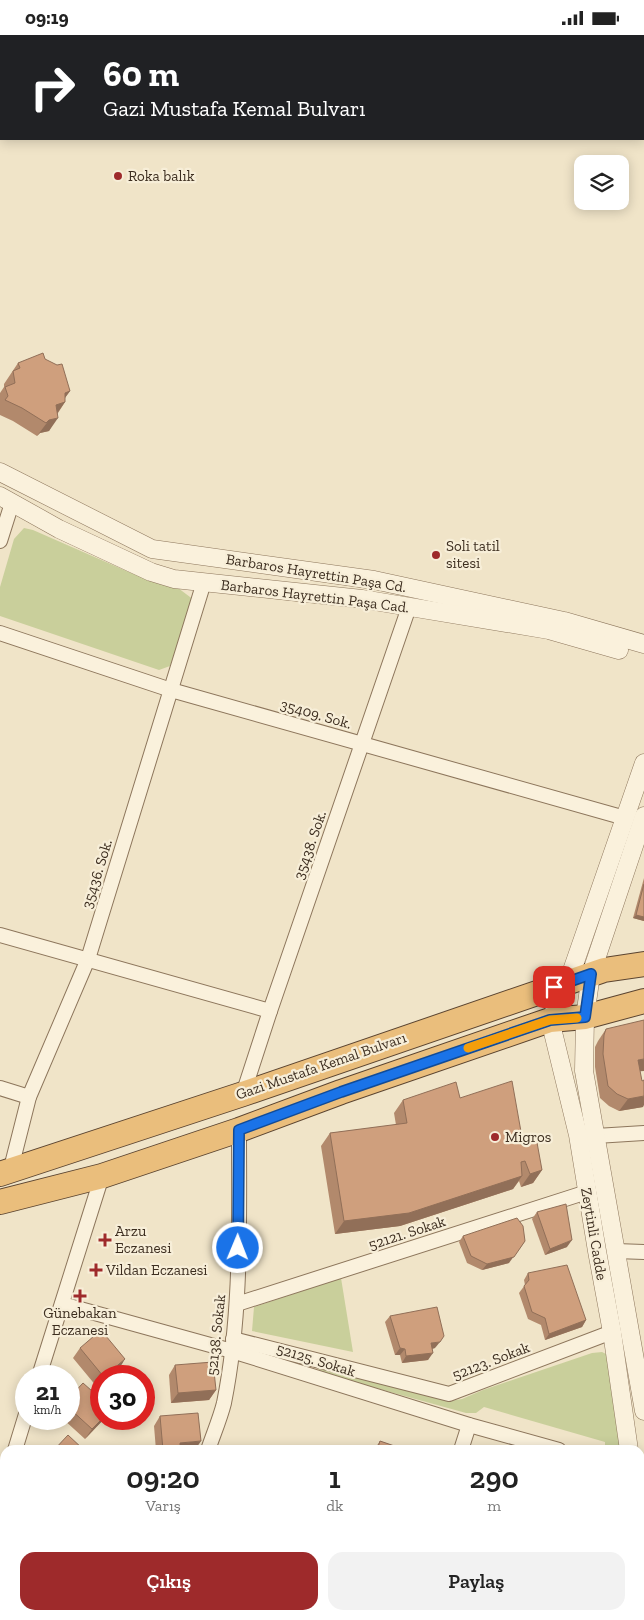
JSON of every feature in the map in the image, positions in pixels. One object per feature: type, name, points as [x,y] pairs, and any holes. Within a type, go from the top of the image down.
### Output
[{"type":"highway","name":"Gazi Mustafa Kemal Bulvarı","points":[[5,1173],[243,1094],[591,974],[604,970],[644,964]]},
{"type":"highway","name":"Gazi Mustafa Kemal Bulvarı","points":[[0,1202],[102,1176],[239,1130],[341,1092],[550,1020],[585,1017],[644,1001]]},
{"type":"street","name":"Barbaros Hayrettin Paşa Cd.","points":[[0,472],[152,549],[374,580],[564,621],[644,644]]},
{"type":"street","points":[[0,541],[6,500]]},
{"type":"street","name":"Barbaros Hayrettin Paşa Cad.","points":[[6,500],[59,529],[151,572],[174,579],[362,599],[549,630],[644,657]]},
{"type":"street","name":"35436. Sok.","points":[[5,1173],[29,1097],[88,959],[204,582]]},
{"type":"street","name":"35438. Sok.","points":[[243,1094],[409,607]]},
{"type":"street","name":"35409. Sok.","points":[[0,633],[171,690],[625,819]]},
{"type":"street","points":[[550,1020],[568,982],[644,763]]},
{"type":"street","points":[[585,1017],[591,974],[644,816]]},
{"type":"street","points":[[0,935],[270,1011]]},
{"type":"street","name":"Zeytinli Cadde","points":[[585,1017],[584,1071],[642,1389],[644,1411]]},
{"type":"street","name":"Zeytinli Cadde","points":[[550,1020],[578,1135],[612,1332],[628,1445]]},
{"type":"street","points":[[0,1088],[29,1097]]},
{"type":"street","name":"52138. Sokak","points":[[210,1445],[223,1405],[233,1345],[237,1304],[239,1130]]},
{"type":"street","points":[[596,1136],[644,1133]]},
{"type":"street","points":[[43,1365],[102,1176]]},
{"type":"street","name":"52121. Sokak","points":[[237,1304],[587,1192]]},
{"type":"street","points":[[616,1251],[644,1252]]},
{"type":"street","name":"52125. Sokak","points":[[62,1304],[233,1345],[469,1425],[541,1445]]},
{"type":"street","name":"52123. Sokak","points":[[233,1345],[449,1394],[612,1332]]},
{"type":"street","points":[[620,1382],[642,1389]]},
{"type":"street","points":[[463,1445],[469,1425]]},
{"type":"street","points":[[16,1445],[21,1430]]},
{"type":"green space","points":[[24,528],[33,530],[131,573],[178,588],[194,600],[170,666],[159,670],[0,616],[0,587],[14,539]]},
{"type":"green space","points":[[341,1278],[353,1352],[252,1331],[254,1307]]},
{"type":"green space","points":[[602,1352],[610,1356],[620,1445],[605,1445],[605,1442],[484,1407],[476,1413],[466,1413],[318,1372],[319,1366],[450,1401],[462,1399],[592,1353]]},
{"type":"building","points":[[43,353],[45,359],[57,365],[62,364],[70,391],[65,393],[65,402],[56,405],[58,418],[49,420],[46,423],[5,400],[8,396],[5,387],[15,383],[13,371],[20,368],[18,363]]},
{"type":"building","points":[[644,884],[644,917],[636,915]]},
{"type":"building","points":[[644,1020],[644,1059],[638,1060],[642,1081],[644,1080],[644,1096],[628,1099],[617,1094],[608,1086],[603,1054],[604,1035],[606,1029]]},
{"type":"building","points":[[512,1081],[523,1143],[536,1137],[542,1170],[530,1174],[525,1161],[521,1162],[522,1176],[409,1213],[344,1221],[330,1133],[407,1123],[403,1100],[456,1082],[460,1098]]},
{"type":"building","points":[[566,1204],[572,1240],[550,1249],[537,1212]]},
{"type":"building","points":[[517,1218],[523,1226],[525,1241],[514,1257],[487,1264],[471,1256],[463,1236]]},
{"type":"building","points":[[567,1265],[586,1320],[549,1334],[545,1318],[532,1312],[524,1286],[529,1280],[528,1273]]},
{"type":"building","points":[[437,1307],[444,1336],[440,1342],[431,1343],[433,1353],[406,1356],[405,1349],[400,1348],[390,1316]]},
{"type":"building","points":[[101,1330],[125,1359],[118,1365],[94,1365],[80,1348]]},
{"type":"building","points":[[213,1362],[216,1390],[178,1393],[175,1365]]},
{"type":"building","points":[[83,1383],[90,1389],[90,1427],[80,1418],[80,1386]]},
{"type":"building","points":[[198,1413],[201,1441],[180,1443],[180,1445],[163,1445],[160,1416]]},
{"type":"building","points":[[68,1435],[79,1445],[59,1445]]},
{"type":"building","points":[[380,1441],[392,1445],[379,1445]]},
{"type":"slow traffic","points":[[468,1048],[550,1020],[577,1018]]},
{"type":"place","name":"Roka balık","points":[[118,176]]},
{"type":"place","name":"Soli tatil sitesi","points":[[436,555]]},
{"type":"place","name":"Migros","points":[[495,1137]]},
{"type":"place","name":"Arzu Eczanesi","points":[[105,1240]]},
{"type":"place","name":"Vildan Eczanesi","points":[[96,1270]]},
{"type":"place","name":"Günebakan Eczanesi","points":[[80,1296]]},
{"type":"route","points":[[238,1248],[239,1130],[341,1092],[550,1020],[585,1017],[591,974],[554,987]]}]
